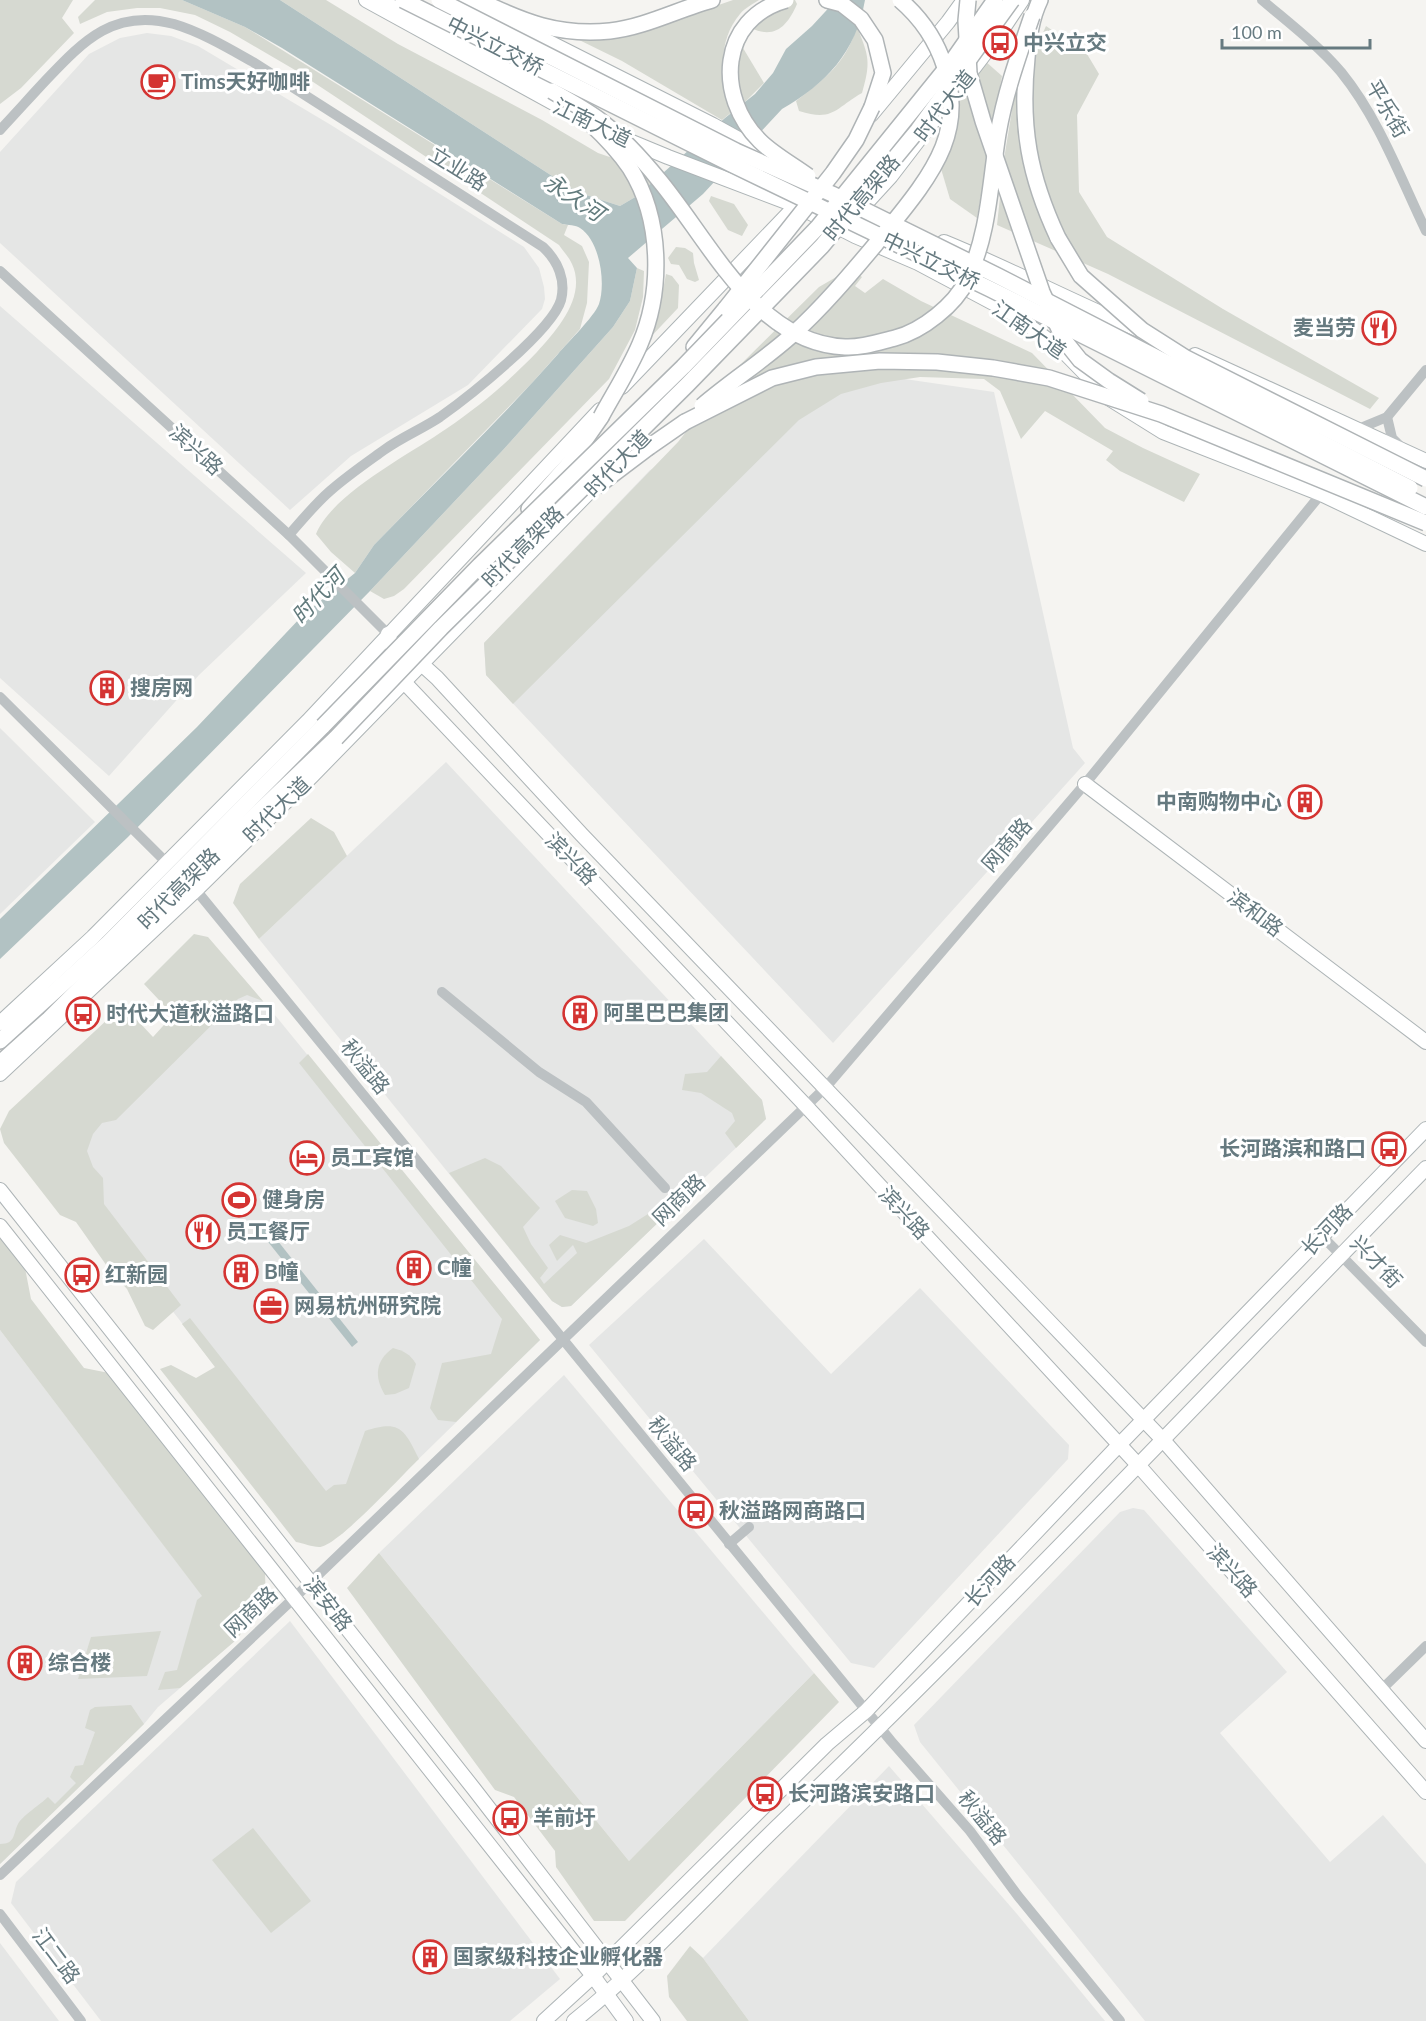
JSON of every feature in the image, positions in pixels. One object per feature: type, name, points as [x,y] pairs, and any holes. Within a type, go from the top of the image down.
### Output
[{"type":"highway","name":"中兴立交桥","points":[[440,0],[736,151],[832,194],[998,276],[1426,496]]},
{"type":"highway","points":[[478,0],[521,20],[557,30],[611,30],[712,0]]},
{"type":"highway","points":[[786,0],[775,3],[754,18],[736,37],[729,59],[736,108],[760,141],[832,194]]},
{"type":"highway","points":[[660,388],[833,173],[856,140],[872,107],[883,73],[875,40],[861,19],[842,4],[827,0]]},
{"type":"highway","points":[[532,538],[628,461],[684,422],[722,389],[763,360],[793,334],[827,300],[891,225],[922,183],[943,147],[949,120],[950,92],[945,64],[936,43],[918,16],[900,0]]},
{"type":"highway","points":[[966,0],[969,73],[983,121],[1042,292],[1064,340],[1080,360],[1108,381],[1161,414]]},
{"type":"highway","name":"时代高架路","points":[[0,1041],[108,943],[480,565],[724,325],[818,227],[947,68],[995,0]]},
{"type":"highway","name":"时代高架路","points":[[0,1063],[49,1019],[196,871],[336,738],[441,628],[687,385],[822,246],[918,130],[1012,0]]},
{"type":"highway","points":[[391,2],[600,120],[624,141],[660,181],[734,280],[763,312],[781,326],[801,337],[846,347],[874,344],[902,336],[941,313],[965,283],[978,253],[986,218],[998,131],[1014,69],[1032,16],[1040,0]]},
{"type":"highway","name":"中兴立交桥","points":[[391,2],[1001,295],[1426,507]]},
{"type":"highway","points":[[1032,16],[1024,107],[1033,174],[1058,238],[1081,276],[1142,330],[1186,358],[1426,479]]},
{"type":"highway","points":[[480,565],[567,466],[601,417],[640,344],[651,311],[656,280],[655,247],[650,218],[642,193],[630,169],[583,116],[552,91]]},
{"type":"highway","points":[[684,422],[772,378],[816,367],[880,361],[970,366],[1049,378],[1161,414],[1426,523]]},
{"type":"main road","name":"江南大道","points":[[366,0],[589,124],[668,158],[797,206],[855,236],[918,263],[1012,313],[1064,352],[1110,399],[1163,432],[1321,494],[1426,544]]},
{"type":"main road","name":"江南大道","points":[[466,0],[713,125],[787,165],[815,184],[866,204],[1069,300],[1426,461]]},
{"type":"main road","name":"时代大道","points":[[0,1023],[93,937],[308,721],[640,367],[797,206],[966,0]]},
{"type":"main road","name":"时代大道","points":[[0,1074],[196,890],[404,682],[824,254],[843,229],[891,176],[996,39],[1022,0]]},
{"type":"main road","points":[[918,263],[913,242],[935,238]]},
{"type":"main road","name":"滨兴路","points":[[388,634],[422,663],[582,835],[1163,1440],[1426,1741]]},
{"type":"main road","name":"滨兴路","points":[[388,634],[404,682],[806,1106],[1118,1446],[1139,1466],[1426,1792]]},
{"type":"main road","name":"滨和路","points":[[1085,784],[1426,1042]]},
{"type":"main road","name":"长河路","points":[[544,2021],[593,1976],[827,1744],[866,1711],[1143,1419],[1426,1130]]},
{"type":"main road","name":"长河路","points":[[574,2021],[623,1981],[756,1846],[880,1728],[1139,1466],[1426,1168]]},
{"type":"main road","name":"滨安路","points":[[0,1190],[311,1581],[653,2021]]},
{"type":"main road","name":"滨安路","points":[[0,1226],[593,1976],[626,2021]]},
{"type":"street","name":"平乐街","points":[[1262,0],[1321,51],[1359,97],[1382,136],[1426,228]]},
{"type":"street","name":"立业路","points":[[0,130],[71,54],[90,37],[124,22],[143,20],[174,24],[216,42],[253,62],[543,247],[552,255],[562,278],[563,288],[560,302],[549,321],[502,368],[439,417],[387,447],[330,491],[289,535]]},
{"type":"street","name":"滨兴路","points":[[0,271],[289,535],[388,634]]},
{"type":"street","points":[[1358,429],[1387,417],[1426,370]]},
{"type":"street","points":[[1387,417],[1392,438],[1403,450]]},
{"type":"street","name":"网商路","points":[[0,1875],[293,1599],[826,1087],[1085,784],[1321,494]]},
{"type":"street","points":[[0,697],[166,862]]},
{"type":"street","name":"秋溢路","points":[[196,890],[866,1711],[970,1831],[1018,1896],[1120,2021]]},
{"type":"street","points":[[442,992],[539,1072],[586,1102],[665,1188]]},
{"type":"street","name":"兴才街","points":[[1322,1236],[1426,1342]]},
{"type":"street","points":[[729,1544],[749,1527]]},
{"type":"street","points":[[1381,1690],[1426,1647]]},
{"type":"street","name":"江二路","points":[[0,1914],[81,2021]]},
{"type":"shaded area","points":[[0,0],[73,0],[62,18],[74,33],[21,88],[0,104]]},
{"type":"shaded area","points":[[95,0],[182,0],[245,27],[562,224],[568,225],[564,235],[582,246],[589,262],[587,303],[580,329],[531,384],[374,545],[355,573],[331,552],[316,534],[325,519],[338,504],[373,476],[483,402],[537,352],[561,323],[573,300],[576,276],[572,264],[559,245],[295,70],[230,32],[195,15],[160,8],[107,12],[80,24],[78,17]]},
{"type":"shaded area","points":[[280,0],[326,0],[398,44],[542,120],[598,153],[662,175],[637,196],[620,206],[577,192]]},
{"type":"shaded area","points":[[733,0],[759,0],[740,14],[727,36],[723,74],[733,111],[722,120],[622,61],[569,35],[684,17]]},
{"type":"shaded area","points":[[795,0],[797,4],[780,28],[767,32],[751,28],[756,19]]},
{"type":"shaded area","points":[[1046,26],[1087,54],[1099,74],[1077,115],[1079,192],[1107,237],[1223,309],[1379,398],[1370,409],[1108,274],[997,225],[1004,159],[1014,98]]},
{"type":"shaded area","points":[[857,27],[864,45],[868,66],[862,93],[834,112],[827,114],[799,111],[796,101],[840,61]]},
{"type":"shaded area","points":[[147,33],[171,36],[198,46],[331,125],[524,247],[539,268],[545,299],[542,309],[468,385],[351,456],[290,510],[0,243],[0,152],[89,54],[120,38]]},
{"type":"shaded area","points":[[740,43],[764,83],[745,102],[735,73],[735,58]]},
{"type":"shaded area","points":[[985,61],[1002,76],[977,218],[950,199],[939,162],[956,98]]},
{"type":"shaded area","points":[[711,196],[734,204],[748,225],[742,236],[728,230],[709,201]]},
{"type":"shaded area","points":[[676,247],[685,248],[693,253],[699,280],[695,282],[687,279],[679,265],[671,264],[668,258]]},
{"type":"shaded area","points":[[637,268],[644,271],[643,297],[635,330],[609,379],[404,589],[384,599],[370,591],[503,450],[613,327],[630,301]]},
{"type":"shaded area","points":[[850,269],[862,277],[855,286],[865,293],[883,279],[921,301],[1032,353],[1105,428],[1200,474],[1184,502],[1120,471],[1106,460],[1113,451],[1045,411],[1021,439],[1000,391],[984,379],[920,377],[881,383],[841,394],[799,420],[513,704],[486,675],[484,643],[678,442],[736,369],[819,287]]},
{"type":"shaded area","points":[[666,274],[672,276],[679,285],[678,308],[646,342],[660,306]]},
{"type":"shaded area","points":[[0,306],[306,573],[199,675],[109,776],[0,678]]},
{"type":"shaded area","points":[[884,376],[994,392],[1073,748],[1085,763],[833,1043],[486,675],[484,643],[650,470]]},
{"type":"shaded area","points":[[0,728],[95,822],[0,914]]},
{"type":"shaded area","points":[[446,762],[762,1100],[766,1119],[571,1306],[562,1307],[552,1301],[259,939]]},
{"type":"shaded area","points":[[311,818],[334,832],[347,856],[259,939],[233,903],[240,884]]},
{"type":"shaded area","points":[[194,934],[208,937],[263,1001],[247,995],[238,999],[116,1120],[102,1123],[93,1134],[87,1151],[93,1167],[103,1178],[104,1204],[181,1305],[153,1330],[145,1326],[127,1289],[109,1269],[76,1222],[60,1215],[4,1143],[0,1129],[9,1111],[123,1005],[153,1037],[173,1015],[144,984]]},
{"type":"shaded area","points":[[242,977],[540,1340],[342,1534],[178,1318],[46,1152]]},
{"type":"shaded area","points":[[308,1054],[540,1340],[456,1422],[438,1420],[430,1408],[442,1363],[491,1354],[502,1319],[299,1063]]},
{"type":"shaded area","points":[[721,1056],[762,1100],[766,1119],[736,1148],[725,1133],[735,1121],[732,1113],[701,1093],[682,1090],[685,1074],[707,1072]]},
{"type":"shaded area","points":[[485,1158],[501,1166],[540,1208],[523,1227],[531,1244],[548,1268],[540,1278],[544,1284],[577,1253],[573,1245],[557,1261],[549,1245],[560,1235],[586,1243],[629,1226],[659,1207],[665,1216],[571,1306],[562,1307],[552,1301],[449,1173]]},
{"type":"shaded area","points":[[572,1190],[587,1191],[596,1209],[598,1223],[593,1226],[565,1218],[555,1201]]},
{"type":"shaded area","points":[[0,1236],[25,1268],[31,1299],[84,1368],[109,1373],[265,1573],[266,1602],[236,1640],[180,1688],[158,1690],[165,1672],[177,1670],[197,1600],[202,1596],[0,1330]]},
{"type":"shaded area","points":[[704,1239],[831,1374],[920,1288],[1069,1445],[1068,1459],[874,1668],[851,1663],[589,1345]]},
{"type":"shaded area","points":[[190,1318],[326,1491],[334,1485],[346,1484],[365,1431],[386,1426],[399,1429],[409,1440],[419,1459],[340,1536],[319,1547],[296,1542],[160,1369],[171,1365],[196,1378],[215,1367],[182,1324]]},
{"type":"shaded area","points":[[0,1330],[236,1640],[158,1707],[144,1724],[0,1864]]},
{"type":"shaded area","points":[[393,1348],[406,1353],[416,1364],[409,1388],[395,1394],[385,1395],[379,1382],[378,1370],[383,1358]]},
{"type":"shaded area","points":[[564,1375],[814,1673],[629,1861],[379,1553]]},
{"type":"shaded area","points":[[1133,1508],[1144,1510],[1287,1672],[1220,1733],[1330,1862],[1383,1815],[1426,1864],[1426,2021],[1145,2021],[920,1742],[914,1725],[1120,1512]]},
{"type":"shaded area","points":[[379,1553],[629,1861],[814,1673],[839,1702],[625,1921],[594,1921],[556,1867],[555,1851],[514,1797],[495,1790],[347,1588]]},
{"type":"shaded area","points":[[290,1621],[560,1979],[510,2021],[101,2021],[11,1903],[16,1882]]},
{"type":"shaded area","points":[[161,1631],[147,1676],[78,1679],[91,1637]]},
{"type":"shaded area","points":[[131,1705],[144,1724],[0,1864],[0,1844],[11,1840],[20,1821],[48,1797],[55,1804],[76,1783],[70,1777],[75,1766],[83,1765],[95,1732],[85,1728],[90,1710],[95,1707]]},
{"type":"shaded area","points":[[889,1766],[1017,1914],[1105,2021],[749,2021],[703,1958]]},
{"type":"shaded area","points":[[253,1828],[311,1901],[271,1933],[212,1860]]},
{"type":"shaded area","points":[[0,1943],[59,2021],[0,2021]]},
{"type":"shaded area","points":[[690,1946],[703,1958],[749,2021],[687,2021],[669,1997],[667,1976]]},
{"type":"water","name":"永久河","points":[[182,0],[280,0],[577,192],[620,206],[637,196],[755,94],[773,73],[786,49],[836,0],[865,0],[861,19],[837,65],[812,89],[782,109],[703,194],[628,258],[637,268],[630,301],[613,327],[503,450],[370,591],[128,837],[0,959],[0,919],[197,727],[303,615],[355,573],[374,545],[514,403],[592,316],[601,295],[600,263],[597,252],[587,234],[580,228],[562,224],[282,48],[245,27]]},
{"type":"water","points":[[262,1221],[358,1342],[352,1347],[257,1228]]},
{"type":"place","name":"中兴立交","points":[[1000,43]]},
{"type":"place","name":"Tims天好咖啡","points":[[158,82]]},
{"type":"place","name":"麦当劳","points":[[1379,328]]},
{"type":"place","name":"搜房网","points":[[107,688]]},
{"type":"place","name":"中南购物中心","points":[[1305,802]]},
{"type":"place","name":"阿里巴巴集团","points":[[580,1013]]},
{"type":"place","name":"时代大道秋溢路口","points":[[83,1014]]},
{"type":"place","name":"长河路滨和路口","points":[[1389,1149]]},
{"type":"place","name":"员工宾馆","points":[[307,1158]]},
{"type":"place","name":"健身房","points":[[239,1200]]},
{"type":"place","name":"员工餐厅","points":[[203,1232]]},
{"type":"place","name":"C幢","points":[[414,1268]]},
{"type":"place","name":"B幢","points":[[241,1272]]},
{"type":"place","name":"红新园","points":[[82,1275]]},
{"type":"place","name":"网易杭州研究院","points":[[271,1306]]},
{"type":"place","name":"秋溢路网商路口","points":[[696,1511]]},
{"type":"place","name":"综合楼","points":[[25,1663]]},
{"type":"place","name":"长河路滨安路口","points":[[765,1794]]},
{"type":"place","name":"羊前圩","points":[[510,1818]]},
{"type":"place","name":"国家级科技企业孵化器","points":[[430,1957]]},
{"type":"water label","name":"时代河","points":[[318,596]]}]
